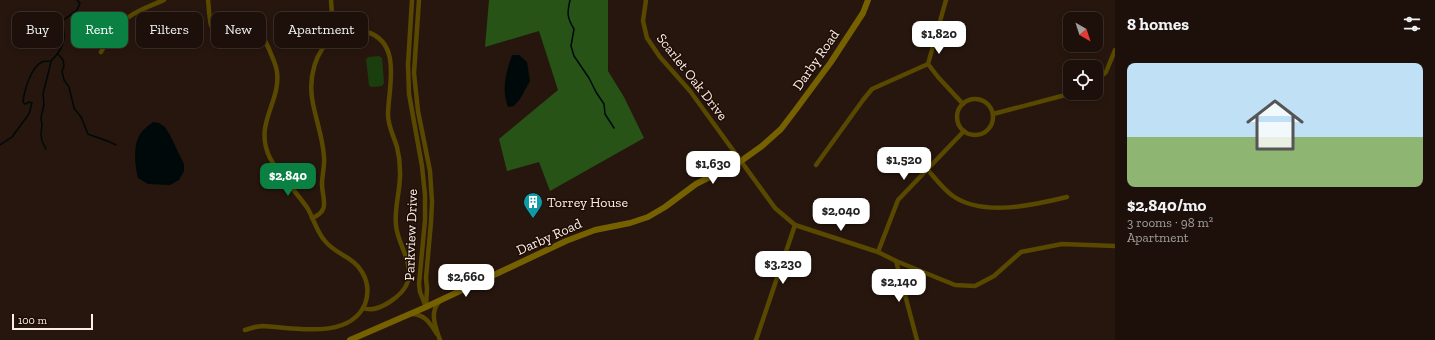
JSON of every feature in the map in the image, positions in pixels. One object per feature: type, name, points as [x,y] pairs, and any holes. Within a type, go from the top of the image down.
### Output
[{"type":"main road","name":"Darby Road","points":[[350,340],[426,307],[566,241],[595,230],[630,223],[648,217],[665,207],[696,184],[741,161],[762,146],[781,129],[831,62],[863,13],[868,0]]},
{"type":"street","points":[[101,52],[119,24],[124,19],[137,11],[164,0]]},
{"type":"street","points":[[208,0],[211,25],[218,35],[224,36],[257,33],[265,40],[275,64],[277,77],[276,91],[264,128],[266,144],[270,157],[312,218],[326,244],[356,264],[363,272],[368,290],[367,299],[359,315],[350,321],[328,329],[315,331],[263,326],[245,330]]},
{"type":"street","points":[[331,0],[332,12]]},
{"type":"street","name":"Parkview Drive","points":[[412,0],[408,65],[409,94],[423,173],[425,195],[424,232],[419,284],[420,292],[426,307]]},
{"type":"street","name":"Parkview Drive","points":[[419,0],[414,73],[420,123],[430,173],[432,202],[431,232],[426,271],[426,307]]},
{"type":"street","name":"Scarlet Oak Drive","points":[[646,0],[643,21],[647,38],[660,57],[690,91],[775,208],[795,225]]},
{"type":"street","points":[[928,64],[946,0]]},
{"type":"street","points":[[411,16],[418,16]]},
{"type":"street","points":[[312,218],[317,216],[322,211],[324,200],[322,185],[324,158],[312,96],[315,63],[322,49],[333,38],[342,33],[362,30],[379,39],[385,46],[390,56],[392,82],[388,120],[397,149],[400,173],[396,206],[396,227],[409,274],[404,289],[396,297],[373,310],[363,308]]},
{"type":"street","points":[[1103,75],[1106,72],[1115,50]]},
{"type":"street","points":[[928,64],[963,104]]},
{"type":"street","points":[[816,165],[872,89],[928,64]]},
{"type":"street","points":[[993,114],[1063,96]]},
{"type":"street","points":[[972,99],[982,100],[989,105],[993,114],[991,126],[984,132],[975,135],[964,131],[960,127],[957,117],[963,104],[972,99]]},
{"type":"street","points":[[878,252],[898,200],[964,131]]},
{"type":"street","points":[[927,169],[952,196],[964,202],[978,206],[998,207],[1032,205],[1067,197]]},
{"type":"street","points":[[423,173],[430,173]]},
{"type":"street","points":[[756,340],[795,225],[878,252],[954,285],[975,286],[994,276],[1021,252],[1062,244],[1115,246]]},
{"type":"street","points":[[424,232],[431,232]]},
{"type":"street","points":[[896,261],[917,340]]},
{"type":"street","points":[[440,340],[434,312],[436,305],[441,300]]},
{"type":"street","points":[[410,314],[425,317],[440,340]]},
{"type":"green space","points":[[489,0],[608,0],[608,71],[624,97],[644,138],[550,191],[539,162],[507,171],[499,139],[558,90],[539,31],[485,47]]},
{"type":"green space","points":[[379,56],[382,58],[384,83],[382,86],[371,87],[369,85],[366,59],[369,57]]},
{"type":"shaded area","points":[[512,55],[519,55],[527,62],[530,81],[520,99],[514,106],[508,107],[505,94],[505,81]]},
{"type":"shaded area","points":[[153,122],[159,123],[165,127],[184,164],[184,171],[179,180],[170,185],[148,184],[138,178],[135,157],[137,140],[145,128]]},
{"type":"waterway","points":[[0,145],[12,137],[29,114],[32,103],[29,102],[25,104],[23,102],[31,74],[38,65],[43,62],[51,61],[59,52],[64,38],[61,22],[77,10],[80,3],[77,0]]},
{"type":"waterway","points":[[570,0],[568,15],[574,29],[571,46],[574,56],[604,104],[605,114],[614,128]]},
{"type":"waterway","points":[[58,54],[63,60],[64,66],[62,71],[64,80],[69,87],[74,108],[81,117],[88,134],[116,145]]},
{"type":"waterway","points":[[46,149],[42,141],[41,118],[44,104],[43,94],[51,62]]},
{"type":"place","name":"Torrey House","points":[[533,219]]}]
